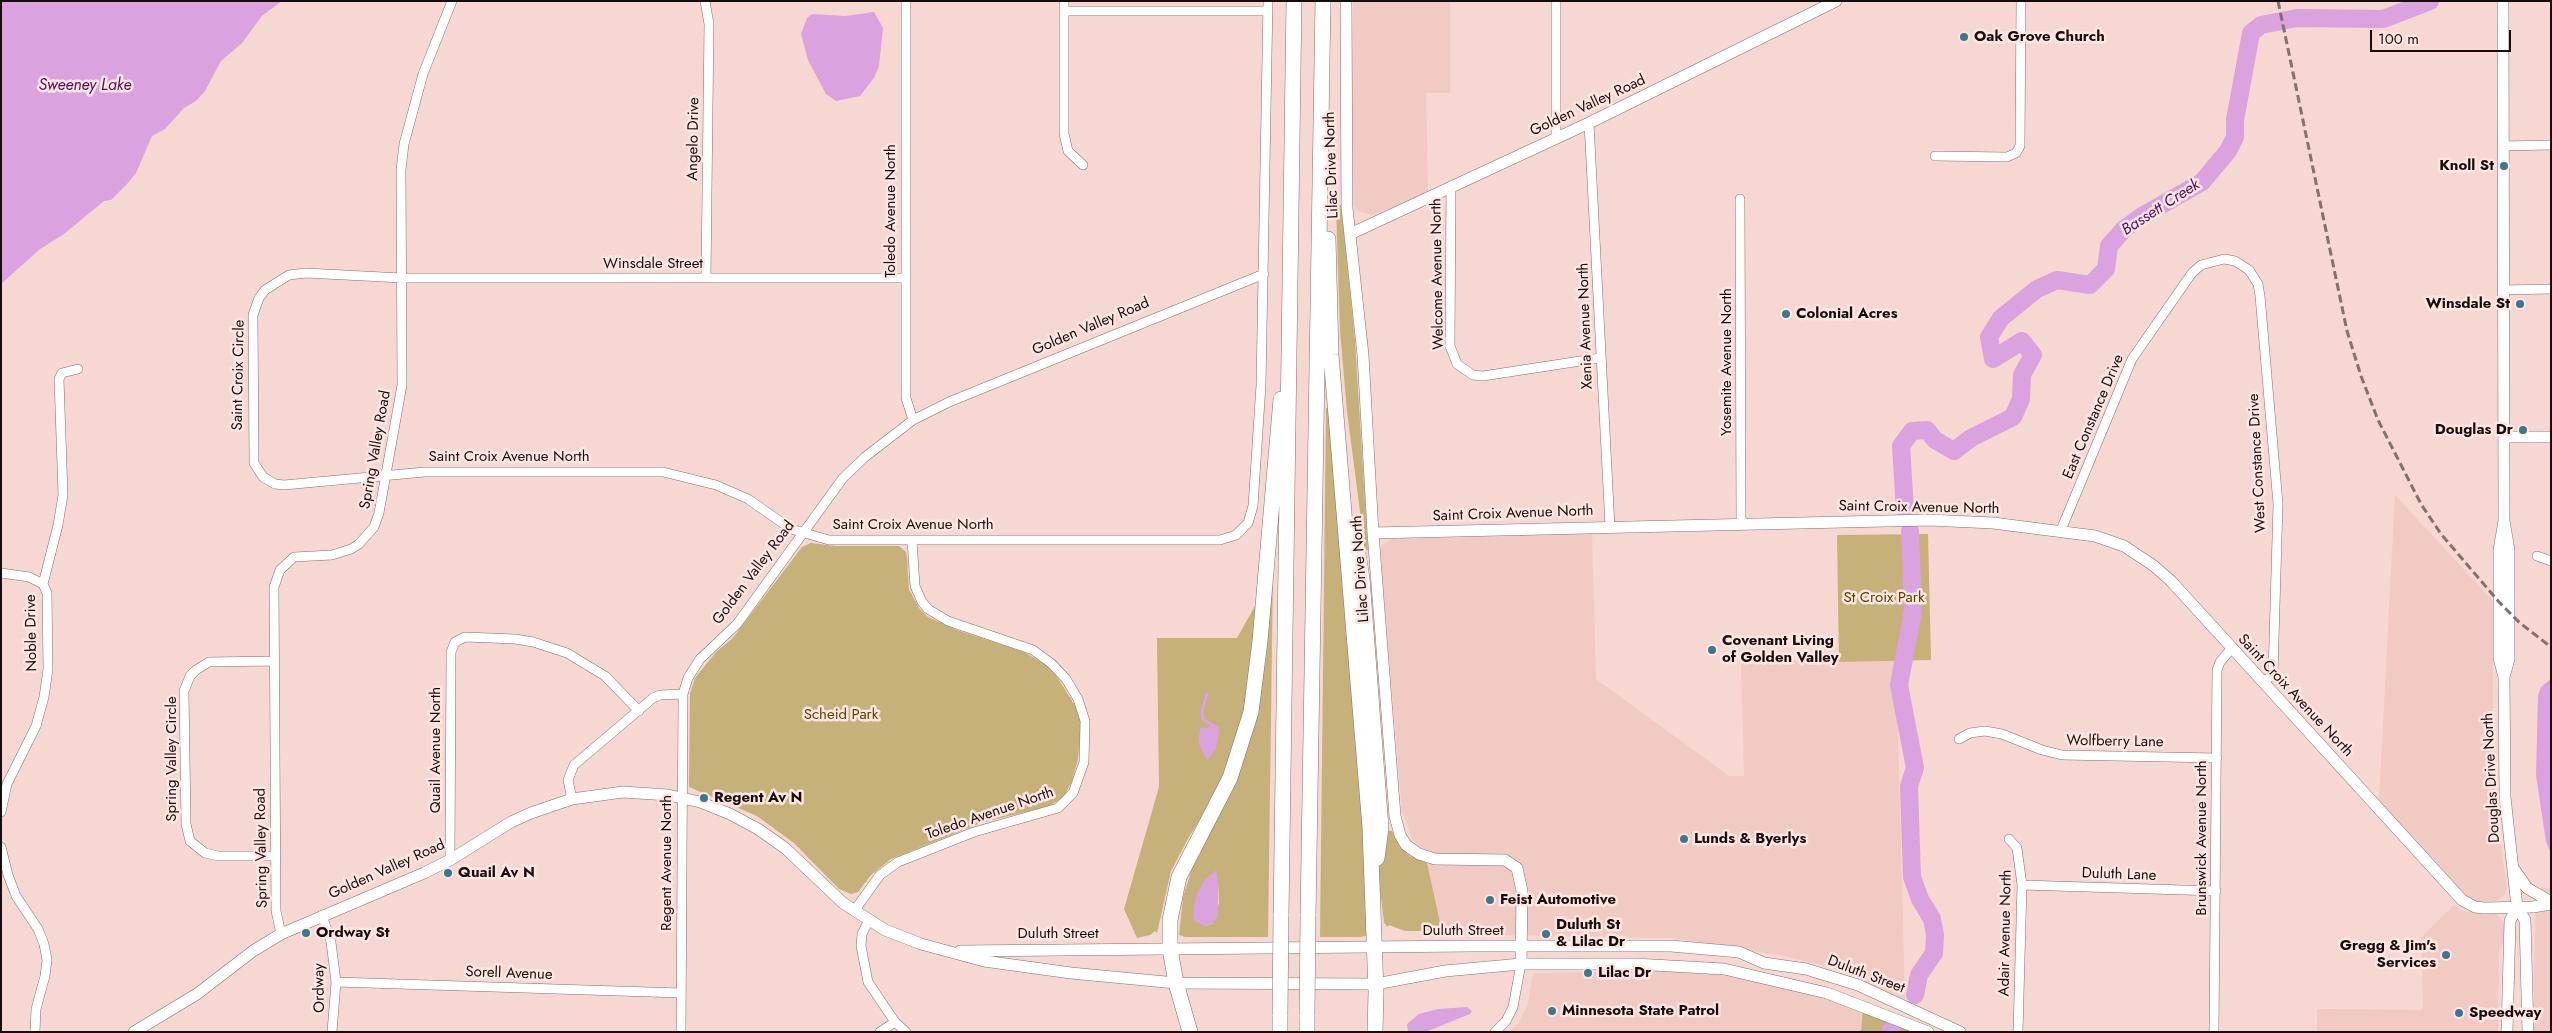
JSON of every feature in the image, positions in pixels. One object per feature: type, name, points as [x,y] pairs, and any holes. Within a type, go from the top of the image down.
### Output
[{"type":"highway","points":[[1280,1032],[1280,916],[1294,1]]},
{"type":"highway","points":[[1307,1032],[1322,1]]},
{"type":"highway","points":[[1321,125],[1328,217],[1330,321],[1335,399],[1370,828],[1376,984],[1375,1032]]},
{"type":"highway","points":[[1190,1032],[1176,983],[1170,949],[1170,920],[1179,877],[1230,778],[1251,712],[1260,641],[1277,422],[1289,345]]},
{"type":"street","name":"Spring Valley Road","points":[[281,934],[276,911],[274,587],[280,570],[294,557],[332,555],[351,549],[359,544],[374,527],[386,474],[402,385],[401,170],[404,144],[423,74],[452,1]]},
{"type":"street","name":"Angelo Drive","points":[[705,1],[709,24],[706,277]]},
{"type":"street","name":"Toledo Avenue North","points":[[906,1],[906,398],[913,420]]},
{"type":"street","name":"Lilac Drive North","points":[[1346,1],[1346,184],[1363,355],[1373,533],[1395,816],[1400,835],[1406,846],[1426,857],[1505,860],[1517,868],[1522,891],[1521,964],[1513,1007],[1506,1021],[1496,1032]]},
{"type":"street","points":[[1556,1],[1556,138]]},
{"type":"street","name":"Golden Valley Road","points":[[1350,234],[1589,124],[1836,1]]},
{"type":"street","points":[[1935,156],[2007,157],[2016,153],[2020,146],[2021,1]]},
{"type":"street","name":"Douglas Drive North","points":[[2503,1],[2504,521],[2499,550],[2499,658],[2504,677],[2505,797],[2517,907],[2525,920],[2528,1032]]},
{"type":"street","points":[[1083,165],[1068,152],[1064,134],[1064,6],[1268,6],[1264,274]]},
{"type":"street","name":"Xenia Avenue North","points":[[1589,124],[1610,527]]},
{"type":"street","points":[[2503,146],[2551,145]]},
{"type":"street","name":"Welcome Avenue North","points":[[1451,186],[1450,346],[1457,364],[1473,375],[1484,376],[1600,358]]},
{"type":"street","name":"Yosemite Avenue North","points":[[1740,199],[1741,524]]},
{"type":"street","name":"East Constance Drive","points":[[2061,530],[2132,359],[2192,273],[2201,265],[2224,259],[2235,261],[2250,270]]},
{"type":"street","name":"West Constance Drive","points":[[2250,270],[2258,284],[2260,296],[2278,504],[2273,674],[2264,683]]},
{"type":"street","name":"Saint Croix Circle","points":[[386,474],[284,485],[275,484],[263,477],[254,463],[252,454],[252,324],[255,306],[265,290],[289,275],[306,273],[402,278]]},
{"type":"street","name":"Golden Valley Road","points":[[683,694],[688,678],[700,659],[737,624],[843,478],[865,457],[913,420],[948,402],[1264,274]]},
{"type":"street","name":"Saint Croix Avenue North","points":[[386,474],[445,472],[663,472],[716,485],[748,499],[791,529],[828,540],[1220,540],[1236,535],[1243,529],[1251,516],[1261,385],[1264,274]]},
{"type":"street","name":"Winsdale Street","points":[[402,278],[905,278]]},
{"type":"street","points":[[2504,290],[2551,289]]},
{"type":"street","name":"Noble Drive","points":[[1,812],[7,784],[36,726],[44,697],[48,669],[47,593],[43,584],[58,525],[63,495],[59,378],[62,373],[78,369]]},
{"type":"street","points":[[2504,437],[2551,437]]},
{"type":"street","name":"Saint Croix Avenue North","points":[[1373,533],[1930,520],[1975,521],[2061,530],[2095,536],[2124,546],[2154,566],[2264,683],[2462,900],[2475,907],[2533,907],[2551,903]]},
{"type":"street","name":"Toledo Avenue North","points":[[854,910],[880,875],[898,862],[986,828],[1058,808],[1073,793],[1084,762],[1085,721],[1078,699],[1066,679],[1052,664],[1032,650],[948,621],[928,610],[915,586],[912,540]]},
{"type":"street","points":[[2537,556],[2551,561]]},
{"type":"street","points":[[1,573],[29,577],[43,584]]},
{"type":"street","name":"Quail Avenue North","points":[[450,860],[451,652],[455,642],[464,637],[515,639],[567,653],[605,676],[638,711]]},
{"type":"street","name":"Brunswick Avenue North","points":[[2214,1032],[2217,670],[2220,662],[2231,649]]},
{"type":"street","name":"Spring Valley Circle","points":[[274,661],[209,662],[190,676],[184,691],[186,824],[190,841],[205,853],[218,856],[275,856]]},
{"type":"street","points":[[572,799],[568,780],[574,765],[660,695],[683,694]]},
{"type":"street","name":"Regent Avenue North","points":[[681,1032],[683,694]]},
{"type":"street","name":"Wolfberry Lane","points":[[1959,739],[1970,733],[1985,731],[2002,734],[2042,750],[2062,755],[2217,758]]},
{"type":"street","name":"Duluth Street","points":[[572,799],[623,792],[648,793],[682,798],[730,814],[758,829],[785,848],[825,887],[869,920],[901,937],[1004,964],[1142,981],[1176,983],[1376,984],[1445,971],[1521,964],[1635,964],[1724,969],[1827,993],[1928,1032]]},
{"type":"street","name":"Golden Valley Road","points":[[134,1032],[198,994],[254,951],[281,934],[450,860],[511,822],[572,799]]},
{"type":"street","name":"Adair Avenue North","points":[[2009,839],[2017,848],[2022,885],[2018,1032]]},
{"type":"street","points":[[1,847],[8,875],[16,896],[38,929],[44,944],[47,960],[45,976],[36,1009],[35,1032]]},
{"type":"street","points":[[2512,866],[2527,888],[2551,903]]},
{"type":"street","name":"Duluth Lane","points":[[2022,885],[2216,891]]},
{"type":"street","name":"Douglas Drive North","points":[[2508,1032],[2510,921],[2517,907]]},
{"type":"street","name":"Ordway","points":[[322,915],[330,942],[336,982],[332,1032]]},
{"type":"street","points":[[869,920],[862,934],[860,946],[868,982],[895,1022],[906,1032]]},
{"type":"street","name":"Duluth Street","points":[[950,951],[1671,946],[1739,952],[1764,963],[1806,969],[1858,985],[1960,1032]]},
{"type":"street","name":"Sorell Avenue","points":[[336,982],[681,993]]},
{"type":"street","points":[[880,1032],[895,1022]]},
{"type":"shaded area","points":[[1353,1],[1450,1],[1450,93],[1426,93],[1428,193],[1373,215],[1358,211],[1352,204]]},
{"type":"shaded area","points":[[2395,495],[2493,601],[2493,762],[2497,819],[2507,888],[2505,894],[2496,901],[2477,902],[2467,897],[2379,801]]},
{"type":"shaded area","points":[[1592,534],[1596,679],[1729,776],[1744,776],[1741,661],[1896,660],[1905,999],[1832,968],[1784,956],[1672,938],[1443,934],[1424,850],[1412,839],[1402,811],[1380,550],[1383,544],[1393,539]]},
{"type":"shaded area","points":[[2536,888],[2551,888],[2551,1032],[2533,1032]]},
{"type":"shaded area","points":[[2454,905],[2464,912],[2495,913],[2507,925],[2499,954],[2498,1032],[2317,1032],[2317,1009],[2423,1010],[2421,938]]},
{"type":"shaded area","points":[[1682,970],[1751,979],[1863,1008],[1861,1032],[1510,1032],[1519,1022],[1528,1004],[1532,978],[1535,973]]},
{"type":"green space","points":[[1336,205],[1341,205],[1355,341],[1368,550],[1365,550],[1347,411],[1340,331]]},
{"type":"green space","points":[[1326,408],[1331,409],[1366,868],[1366,936],[1359,937],[1320,937]]},
{"type":"green space","name":"St Croix Park","points":[[1928,534],[1931,660],[1839,662],[1837,535]]},
{"type":"green space","name":"Scheid Park","points":[[811,543],[836,546],[899,546],[906,552],[909,589],[919,608],[928,617],[957,630],[1024,652],[1046,665],[1057,677],[1076,707],[1081,723],[1078,759],[1072,781],[1064,797],[1049,806],[981,823],[891,859],[871,875],[858,892],[851,894],[839,889],[794,843],[757,816],[689,787],[690,693],[695,678],[717,651],[732,639],[802,547]]},
{"type":"green space","points":[[1273,573],[1268,937],[1185,937],[1179,935],[1183,897],[1193,865],[1226,798]],"holes":[[[1218,883],[1219,903],[1213,923],[1205,926],[1202,923]]]},
{"type":"green space","points":[[1255,606],[1258,606],[1251,686],[1237,746],[1209,805],[1171,871],[1157,933],[1155,931],[1150,935],[1137,938],[1124,909],[1159,787],[1157,638],[1237,638]]},
{"type":"green space","points":[[1387,831],[1392,831],[1400,847],[1410,856],[1427,863],[1442,931],[1405,931],[1389,925],[1387,927],[1384,922],[1378,874]]},
{"type":"green space","points":[[1863,1008],[1914,1032],[1861,1032]]},
{"type":"water","name":"Sweeney Lake","points":[[1,1],[282,1],[262,16],[242,43],[221,61],[205,91],[196,101],[184,108],[165,129],[152,136],[136,173],[128,183],[111,200],[104,201],[64,234],[40,249],[1,284]]},
{"type":"water","points":[[874,12],[883,28],[879,66],[874,78],[860,96],[836,101],[826,94],[808,60],[801,34],[807,18],[812,14],[845,16]]},
{"type":"water","points":[[2551,679],[2551,853],[2546,842],[2536,775],[2538,695],[2541,687]]},
{"type":"water","points":[[1211,722],[1218,727],[1219,732],[1216,748],[1208,760],[1199,744],[1199,736],[1201,727],[1208,728]]},
{"type":"water","points":[[1216,870],[1218,916],[1213,923],[1205,926],[1193,920],[1195,899],[1203,882]]},
{"type":"water","points":[[1467,1007],[1472,1011],[1470,1014],[1428,1031],[1408,1032],[1407,1024],[1419,1014],[1438,1009]]},
{"type":"waterway","name":"Bassett Creek","points":[[1905,510],[1901,446],[1912,431],[1927,430],[1935,440],[1954,451],[1971,438],[2013,417],[2021,399],[2022,375],[2033,355],[2022,341],[1993,359],[1989,337],[2001,318],[2037,289],[2057,280],[2090,285],[2106,269],[2109,246],[2124,229],[2142,216],[2202,182],[2228,151],[2235,137],[2235,120],[2251,33],[2261,25],[2297,18],[2383,19],[2430,1]]},
{"type":"waterway","name":"Bassett Creek","points":[[1910,531],[1913,611],[1899,685],[1915,768],[1909,786],[1912,877],[1920,899],[1932,919],[1935,935],[1934,953],[1919,975],[1915,995]]},
{"type":"waterway","points":[[1207,694],[1202,712],[1203,719],[1209,723]]},
{"type":"railway","points":[[2278,1],[2347,331],[2361,376],[2378,420],[2421,504],[2441,534],[2499,602],[2520,623],[2551,647]]},
{"type":"place","name":"Oak Grove Church","points":[[1964,37]]},
{"type":"place","name":"Knoll St","points":[[2504,166]]},
{"type":"place","name":"Winsdale St","points":[[2520,304]]},
{"type":"place","name":"Colonial Acres","points":[[1786,314]]},
{"type":"place","name":"Douglas Dr","points":[[2523,430]]},
{"type":"place","name":"Covenant Living of Golden Valley","points":[[1712,650]]},
{"type":"place","name":"Regent Av N","points":[[704,798]]},
{"type":"place","name":"Lunds & Byerlys","points":[[1684,839]]},
{"type":"place","name":"Quail Av N","points":[[448,873]]},
{"type":"place","name":"Feist Automotive","points":[[1490,900]]},
{"type":"place","name":"Ordway St","points":[[306,933]]},
{"type":"place","name":"Duluth St & Lilac Dr","points":[[1546,934]]},
{"type":"place","name":"Gregg & Jim's Services","points":[[2446,955]]},
{"type":"place","name":"Lilac Dr","points":[[1588,973]]},
{"type":"place","name":"Minnesota State Patrol","points":[[1552,1011]]},
{"type":"place","name":"Speedway","points":[[2459,1013]]}]
